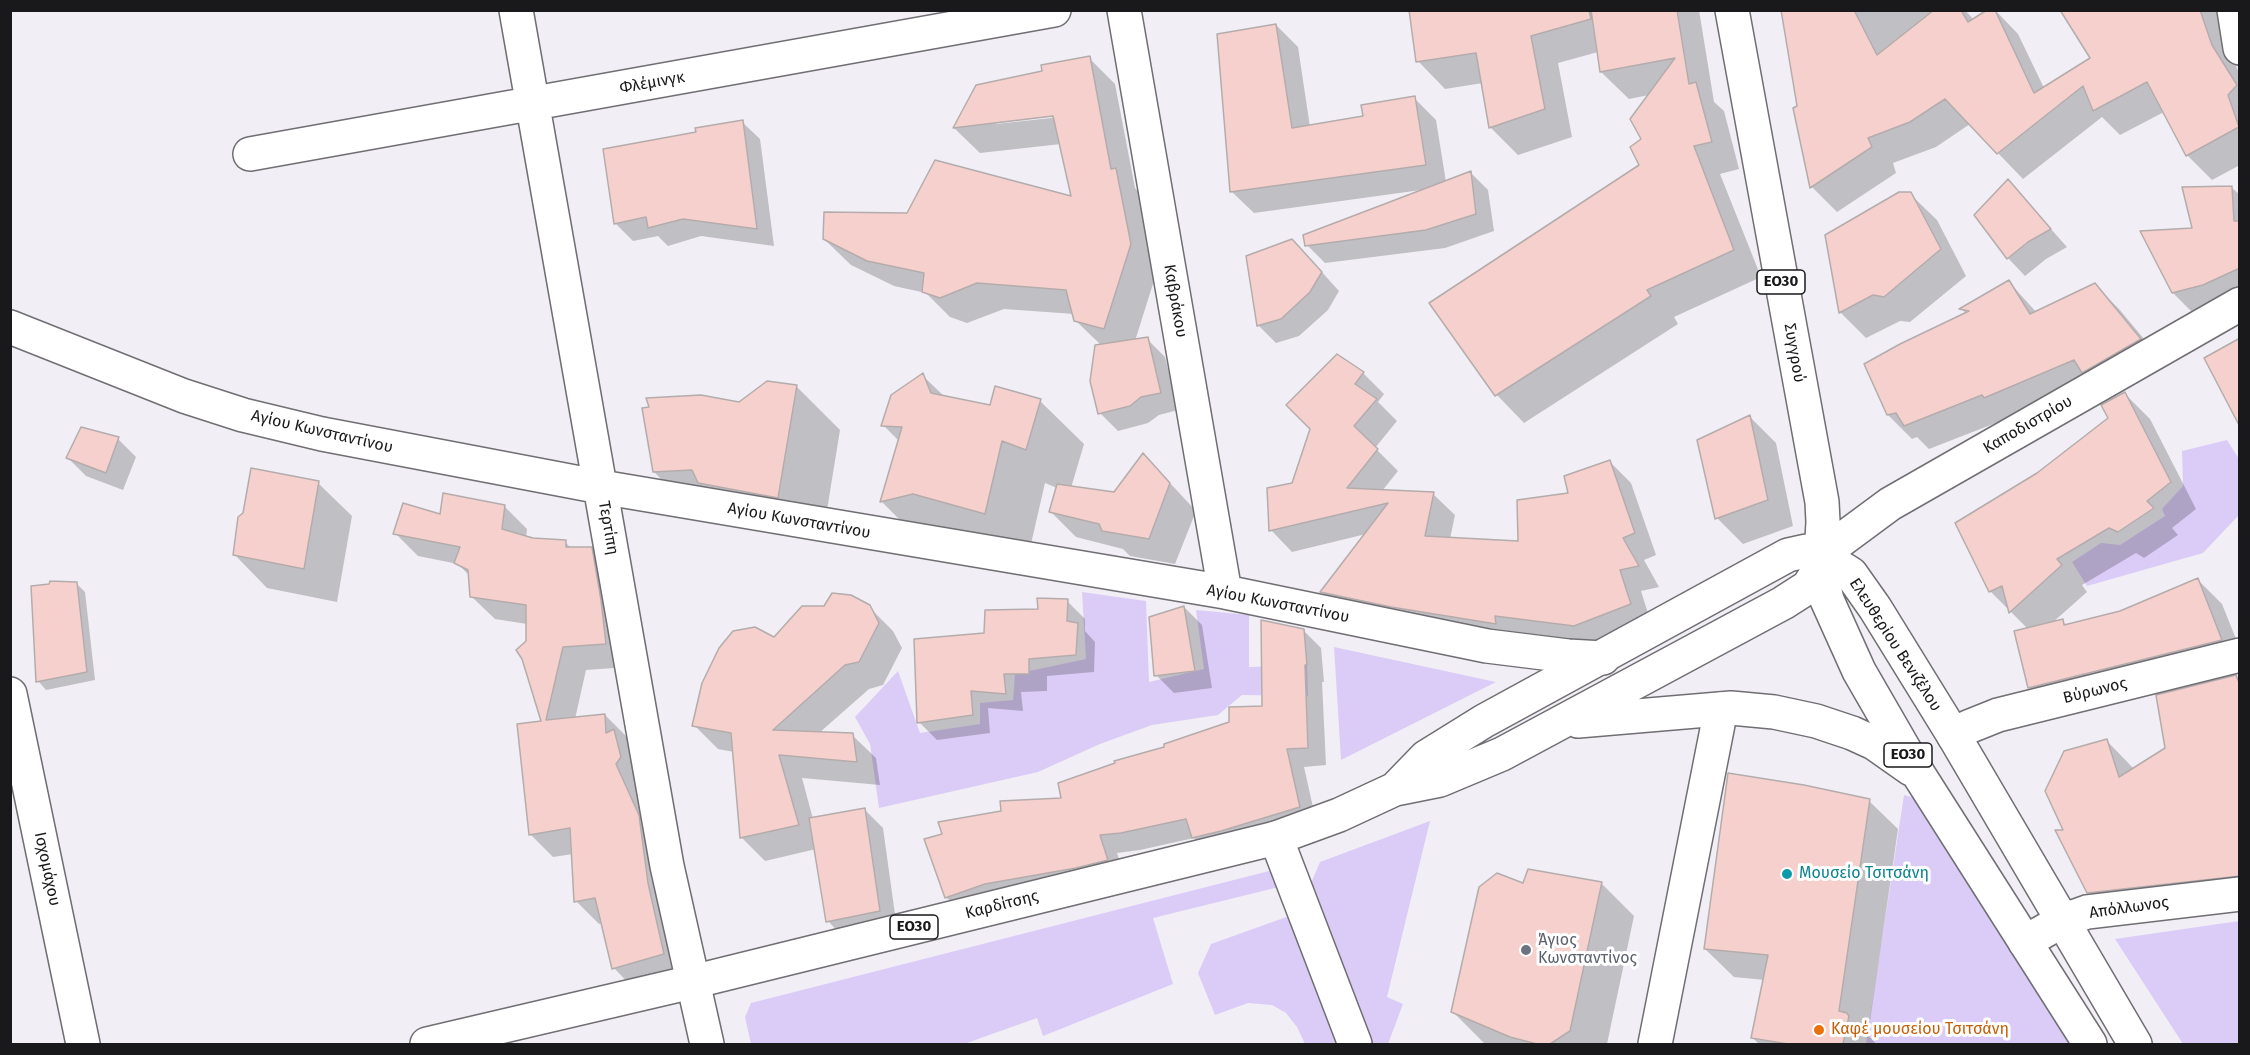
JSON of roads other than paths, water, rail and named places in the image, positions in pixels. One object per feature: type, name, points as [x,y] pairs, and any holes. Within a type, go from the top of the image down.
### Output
[{"type":"street","name":"Τερτίπη","points":[[516,10],[667,866],[707,1044]]},
{"type":"street","name":"Φλέμινγκ","points":[[250,154],[1054,10]]},
{"type":"street","name":"Καβράκου","points":[[1124,10],[1225,592]]},
{"type":"street","name":"Συγγρού","points":[[1732,10],[1821,502],[1823,522],[1821,555]]},
{"type":"street","points":[[2234,10],[2240,48]]},
{"type":"street","name":"Καποδιστρίου","points":[[1821,555],[1890,504],[2240,304]]},
{"type":"street","name":"Αγίου Κωνσταντίνου","points":[[10,327],[184,396],[243,415],[386,448],[601,488],[1225,592],[1487,646],[1603,658]]},
{"type":"street","name":"ΕΟ30","points":[[1806,551],[1821,555],[1812,583],[1799,594],[1502,754],[1440,780],[1395,789],[1426,757],[1484,721],[1788,555],[1806,551]]},
{"type":"street","name":"Ελευθερίου Βενιζέλου","points":[[1821,555],[1851,574],[1864,590],[1954,736],[2135,1044]]},
{"type":"street","name":"Ελευθερίου Βενιζέλου","points":[[1821,555],[1823,582],[1832,610],[1859,671],[1918,774],[2090,1044]]},
{"type":"street","name":"Βύρωνος","points":[[1954,736],[1968,727],[1998,715],[2240,655]]},
{"type":"street","name":"Ισχομάχου","points":[[10,694],[83,1044]]},
{"type":"street","points":[[1561,723],[1721,709],[1774,712],[1815,721],[1874,743],[1918,774]]},
{"type":"street","points":[[1655,1044],[1721,709]]},
{"type":"street","name":"Καρδίτσης","points":[[427,1044],[692,982],[1276,838],[1339,815],[1395,789]]},
{"type":"street","points":[[1276,838],[1355,1044]]},
{"type":"street","name":"Απόλλωνος","points":[[2025,942],[2062,921],[2104,909],[2240,894]]},
{"type":"place","name":"Μουσείο Τσιτσάνη","points":[[1787,874]]},
{"type":"place","name":"Άγιος Κωνσταντίνος","points":[[1526,950]]},
{"type":"place","name":"Καφέ μουσείου Τσιτσάνη","points":[[1819,1030]]}]
